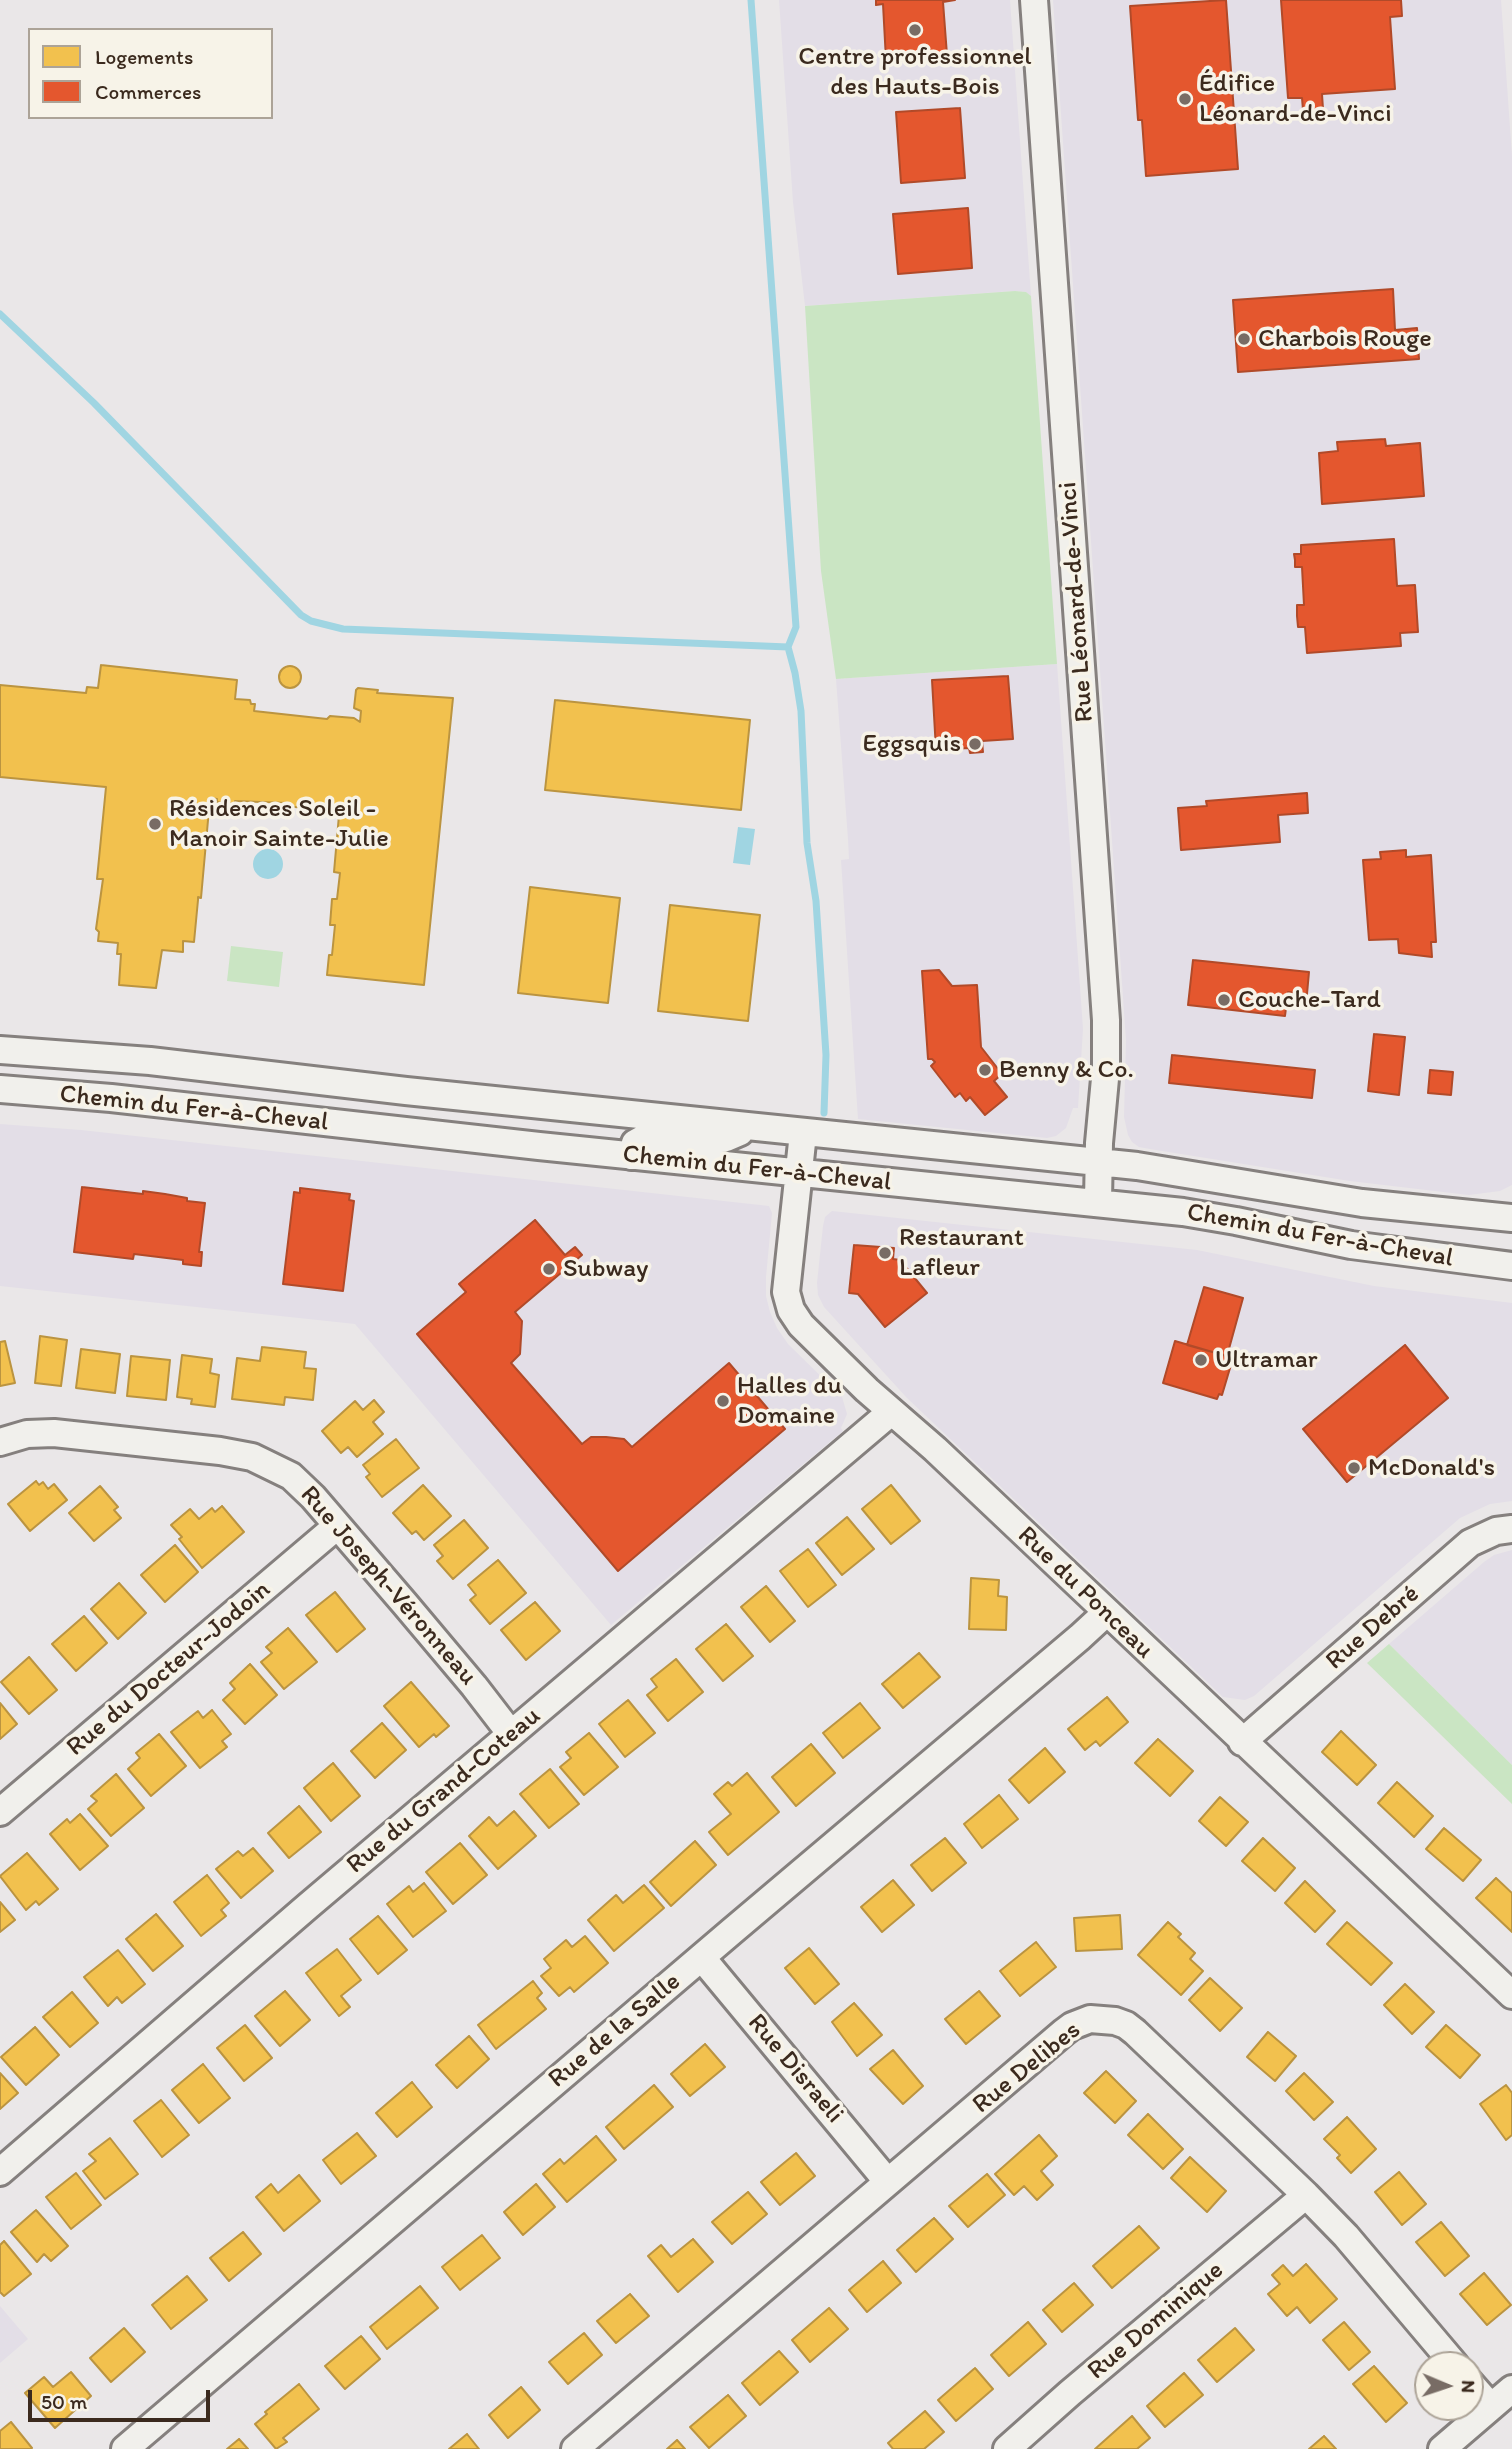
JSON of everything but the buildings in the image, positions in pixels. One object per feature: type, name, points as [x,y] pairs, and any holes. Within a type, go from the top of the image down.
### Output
[{"type":"street","name":"Rue Léonard-de-Vinci","points":[[1034,0],[1107,1020],[1098,1203]]},
{"type":"street","name":"Chemin du Fer-à-Cheval","points":[[0,1050],[137,1060],[751,1128],[1098,1162],[1193,1174],[1362,1203],[1508,1213]]},
{"type":"street","name":"Chemin du Fer-à-Cheval","points":[[0,1090],[111,1098],[631,1156],[1098,1203],[1208,1216],[1328,1242],[1512,1266]]},
{"type":"street","points":[[631,1156],[635,1143],[644,1138],[715,1140],[751,1128]]},
{"type":"street","name":"Rue du Ponceau","points":[[803,1133],[787,1278],[788,1301],[801,1325],[1512,1995]]},
{"type":"street","name":"Rue du Grand-Coteau","points":[[0,2172],[118,2068],[891,1412]]},
{"type":"street","name":"Rue Joseph-Véronneau","points":[[0,1442],[27,1434],[54,1433],[220,1451],[252,1457],[291,1476],[338,1526],[474,1686],[511,1734]]},
{"type":"street","name":"Rue du Docteur-Jodoin","points":[[0,1812],[338,1526]]},
{"type":"street","name":"Rue Debré","points":[[1242,1742],[1470,1543],[1496,1531],[1512,1529]]},
{"type":"street","name":"Rue de la Salle","points":[[125,2449],[1106,1613]]},
{"type":"street","name":"Rue Disraeli","points":[[702,1958],[887,2181]]},
{"type":"street","name":"Rue Delibes","points":[[575,2449],[1064,2032],[1090,2019],[1115,2021],[1135,2032],[1307,2195],[1346,2236],[1443,2351]]},
{"type":"street","name":"Rue Dominique","points":[[1007,2449],[1307,2195]]},
{"type":"street","points":[[1442,2449],[1512,2389]]},
{"type":"street","points":[[1484,2400],[1490,2407]]},
{"type":"shaded area","points":[[779,0],[1010,0],[1031,296],[1026,292],[1015,291],[805,306],[793,202]]},
{"type":"shaded area","points":[[1053,0],[1501,0],[1512,156],[1512,1185],[1500,1191],[1469,1195],[1350,1181],[1139,1147],[1128,1135],[1124,1117],[1126,1040]]},
{"type":"shaded area","points":[[1057,664],[1083,1029],[1078,1108],[1073,1108],[1066,1128],[1056,1136],[1047,1138],[858,1119],[841,860],[849,859],[836,679]]},
{"type":"shaded area","points":[[0,1124],[81,1130],[769,1206],[772,1213],[766,1296],[770,1312],[788,1344],[842,1397],[847,1414],[841,1428],[843,1431],[611,1625],[355,1324],[0,1286]]},
{"type":"shaded area","points":[[832,1211],[1197,1250],[1374,1286],[1512,1303],[1512,1501],[1490,1504],[1460,1518],[1254,1696],[1245,1700],[1223,1697],[907,1398],[824,1307],[818,1295],[817,1283],[823,1226],[825,1217]]},
{"type":"shaded area","points":[[1512,1550],[1512,1765],[1389,1644],[1484,1562],[1494,1555]]},
{"type":"shaded area","points":[[0,2306],[28,2339],[0,2363]]},
{"type":"green space","points":[[1026,292],[1031,296],[1057,664],[836,679],[821,571],[805,306]]},
{"type":"green space","points":[[231,946],[283,952],[279,987],[227,981]]},
{"type":"green space","points":[[1389,1644],[1512,1765],[1512,1804],[1367,1663]]},
{"type":"water","points":[[738,827],[755,829],[750,865],[733,863]]},
{"type":"water","points":[[268,849],[274,850],[282,858],[282,870],[274,878],[268,879],[262,878],[254,870],[253,864],[254,858],[262,850]]},
{"type":"waterway","points":[[0,314],[94,403],[301,615],[311,621],[343,629],[788,647],[796,627],[751,0]]},
{"type":"waterway","points":[[788,647],[801,711],[807,843],[816,901],[826,1055],[824,1113]]},
{"type":"place","name":"Centre professionnel des Hauts-Bois","points":[[915,30]]},
{"type":"place","name":"Édifice Léonard-de-Vinci","points":[[1185,99]]},
{"type":"place","name":"Charbois Rouge","points":[[1244,339]]},
{"type":"place","name":"Eggsquis","points":[[975,744]]},
{"type":"place","name":"Résidences Soleil - Manoir Sainte-Julie","points":[[155,824]]},
{"type":"place","name":"Couche-Tard","points":[[1224,1000]]},
{"type":"place","name":"Benny & Co.","points":[[985,1070]]},
{"type":"place","name":"Restaurant Lafleur","points":[[885,1253]]},
{"type":"place","name":"Subway","points":[[549,1269]]},
{"type":"place","name":"Ultramar","points":[[1201,1360]]},
{"type":"place","name":"Halles du Domaine","points":[[723,1401]]},
{"type":"place","name":"McDonald's","points":[[1354,1468]]}]
